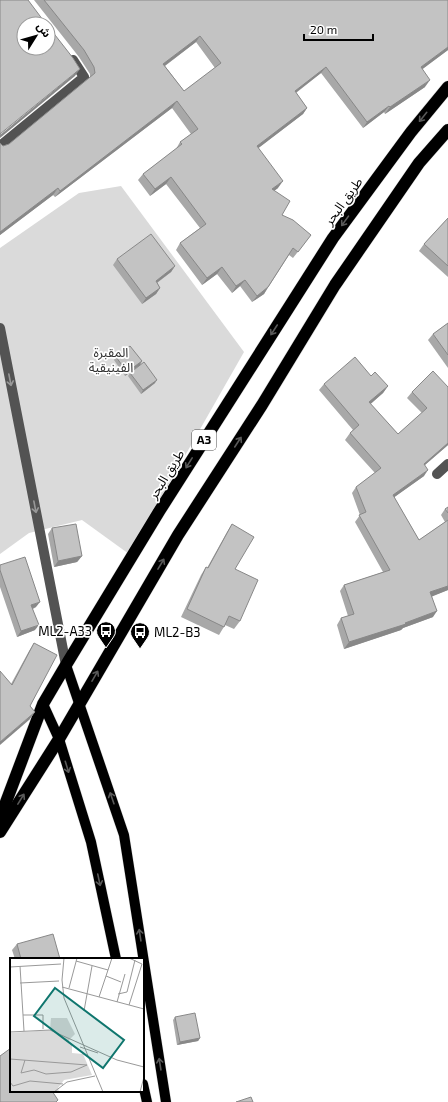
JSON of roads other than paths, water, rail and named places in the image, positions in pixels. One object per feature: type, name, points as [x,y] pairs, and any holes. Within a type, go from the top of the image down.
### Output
[{"type":"highway","name":"طريق البحر","points":[[0,818],[43,704],[168,497],[333,238],[411,132],[448,87]]},
{"type":"highway","name":"A3","points":[[0,832],[59,739],[178,535],[262,405],[335,285],[419,163],[448,130]]},
{"type":"main road","points":[[66,664],[124,835],[143,958]]},
{"type":"main road","points":[[43,704],[59,739],[91,842],[116,958]]},
{"type":"main road","points":[[144,962],[166,1102]]},
{"type":"main road","points":[[144,1088],[147,1102]]},
{"type":"street","points":[[0,146],[84,77],[65,50]]},
{"type":"street","points":[[0,328],[66,664]]},
{"type":"street","points":[[437,474],[448,464]]},
{"type":"place","name":"ML2-A33","points":[[106,648]]},
{"type":"place","name":"ML2-B3","points":[[140,649]]},
{"type":"park label","name":"المقبرة الفينيقية","points":[[111,360]]}]
